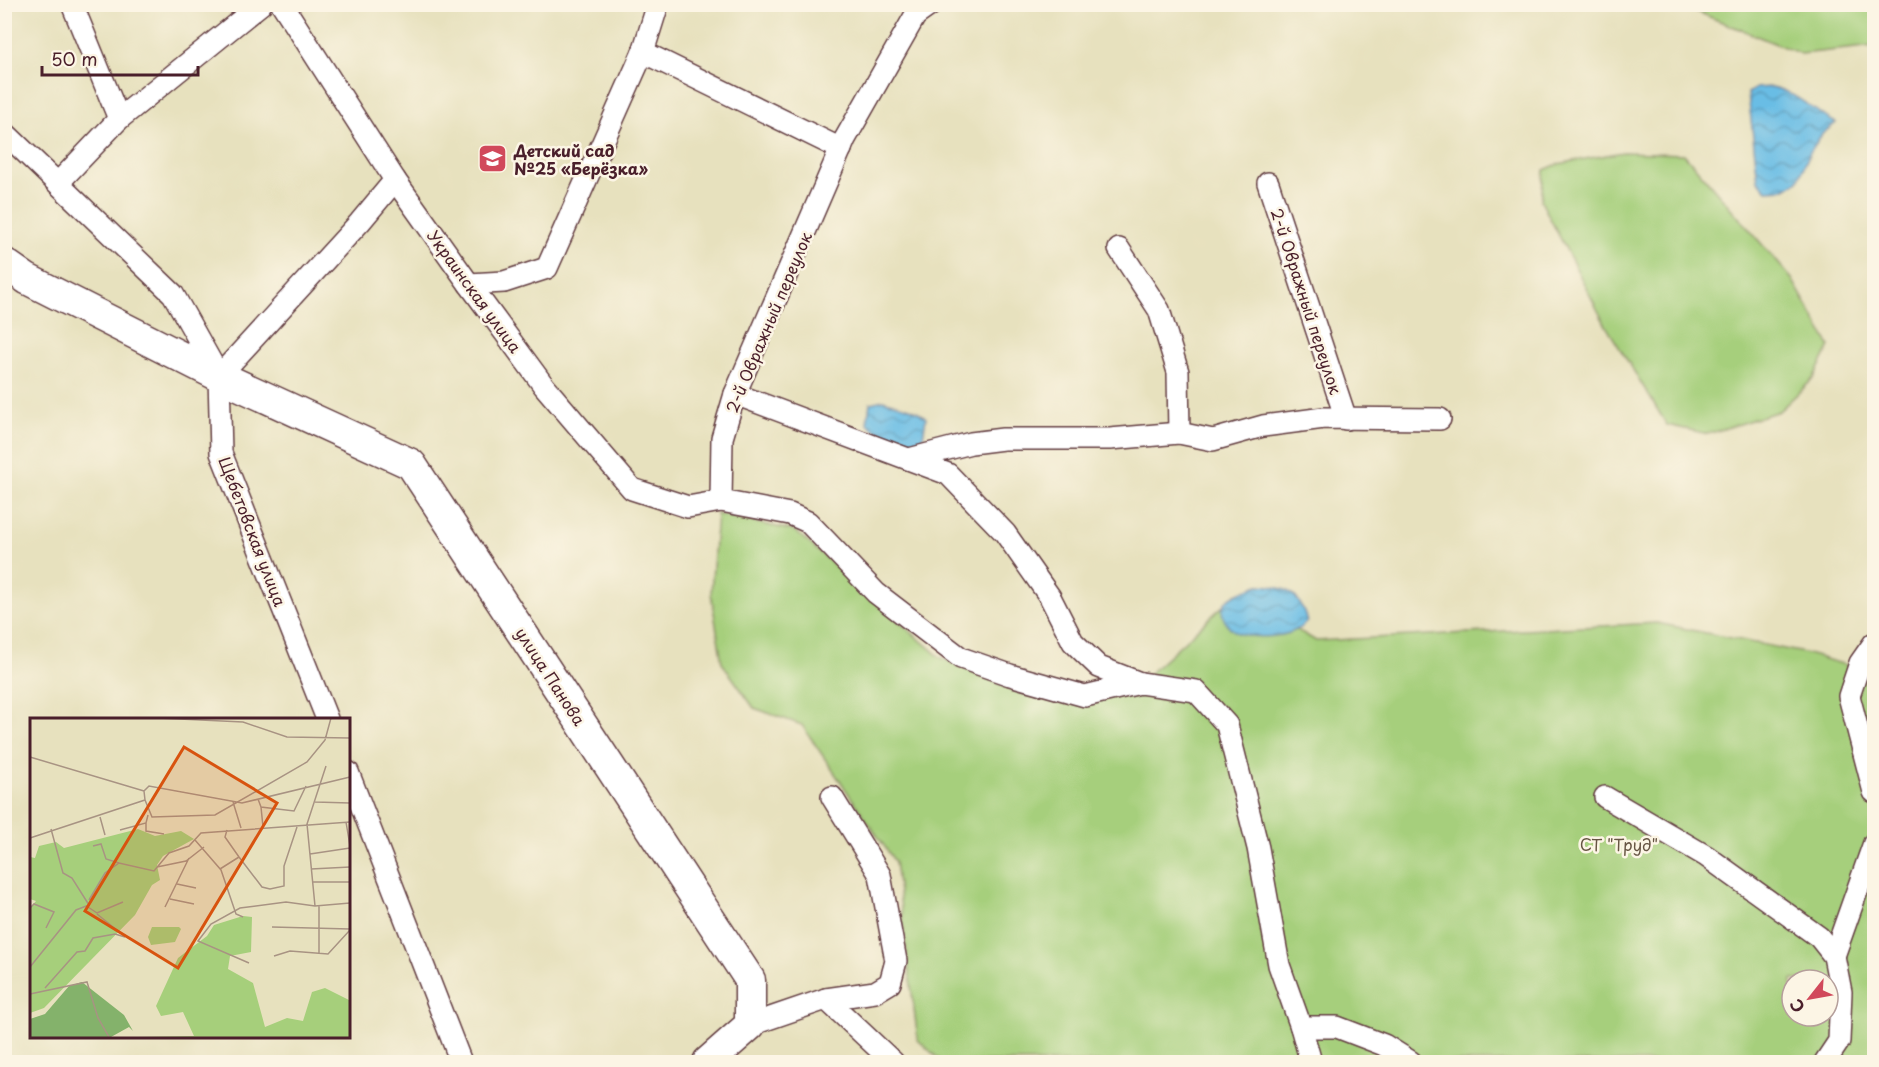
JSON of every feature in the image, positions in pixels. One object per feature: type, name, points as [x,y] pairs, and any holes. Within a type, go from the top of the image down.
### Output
[{"type":"street","points":[[72,4],[119,119]]},
{"type":"street","points":[[59,182],[119,119],[261,4]]},
{"type":"street","name":"Украинская улица","points":[[282,4],[396,180],[469,284],[544,386],[632,489],[688,507],[721,501]]},
{"type":"street","points":[[469,284],[504,282],[547,268],[643,52],[658,4]]},
{"type":"street","name":"2-й Овражный переулок","points":[[721,501],[722,438],[735,394],[841,149],[915,16],[932,4]]},
{"type":"street","points":[[643,52],[841,149]]},
{"type":"street","name":"Щебетовская улица","points":[[4,132],[174,294],[219,376],[221,453],[327,718]]},
{"type":"street","points":[[219,376],[396,180]]},
{"type":"street","name":"2-й Овражный переулок","points":[[1268,183],[1346,419]]},
{"type":"street","points":[[1119,249],[1159,310],[1178,372],[1179,433]]},
{"type":"street","name":"улица Панова","points":[[4,263],[27,279],[219,376],[411,464],[750,980],[750,1025]]},
{"type":"street","points":[[735,394],[948,474],[1005,533],[1050,597],[1073,642],[1099,667],[1140,683],[1196,691],[1227,725],[1258,848],[1279,965],[1311,1062]]},
{"type":"street","name":"2-й Овражный переулок","points":[[909,459],[971,443],[1002,439],[1110,439],[1179,433],[1213,440],[1263,426],[1324,418],[1440,419]]},
{"type":"street","points":[[721,501],[790,514],[808,522],[876,593],[961,658],[1010,675],[1085,696],[1140,683]]},
{"type":"street","points":[[1875,643],[1860,663],[1850,696],[1875,792]]},
{"type":"street","points":[[350,777],[461,1062]]},
{"type":"street","points":[[708,1062],[750,1025],[826,999],[875,992],[890,983],[896,960],[880,875],[832,797]]},
{"type":"street","points":[[1605,797],[1706,856],[1819,938],[1834,956],[1841,992],[1839,1041],[1825,1062]]},
{"type":"street","points":[[1834,956],[1875,843]]},
{"type":"street","points":[[826,999],[893,1062]]},
{"type":"street","points":[[1301,1027],[1337,1027],[1384,1045],[1411,1062]]},
{"type":"green space","points":[[1680,5],[1874,5],[1874,46],[1801,54]]},
{"type":"green space","points":[[1623,152],[1684,154],[1792,279],[1830,346],[1813,379],[1779,411],[1708,434],[1667,425],[1606,326],[1541,201],[1544,170],[1558,164]]},
{"type":"green space","name":"СТ \"Труд\"","points":[[717,514],[795,531],[940,657],[1023,694],[1129,692],[1236,594],[1316,641],[1657,623],[1804,653],[1874,673],[1874,1062],[942,1062],[918,1040],[895,862],[802,725],[754,708],[722,663],[711,593]]},
{"type":"water","points":[[1772,87],[1797,98],[1836,123],[1822,134],[1810,152],[1798,181],[1785,189],[1767,190],[1758,181],[1748,93],[1756,88]]},
{"type":"water","points":[[883,400],[911,408],[926,418],[923,437],[901,442],[886,437],[872,428],[867,423],[870,403]]},
{"type":"water","points":[[1259,585],[1277,587],[1290,593],[1300,604],[1307,621],[1294,631],[1277,636],[1249,636],[1233,630],[1226,623],[1223,615],[1225,602]]},
{"type":"place","name":"Детский сад №25 «Берёзка»","points":[[493,159]]}]
